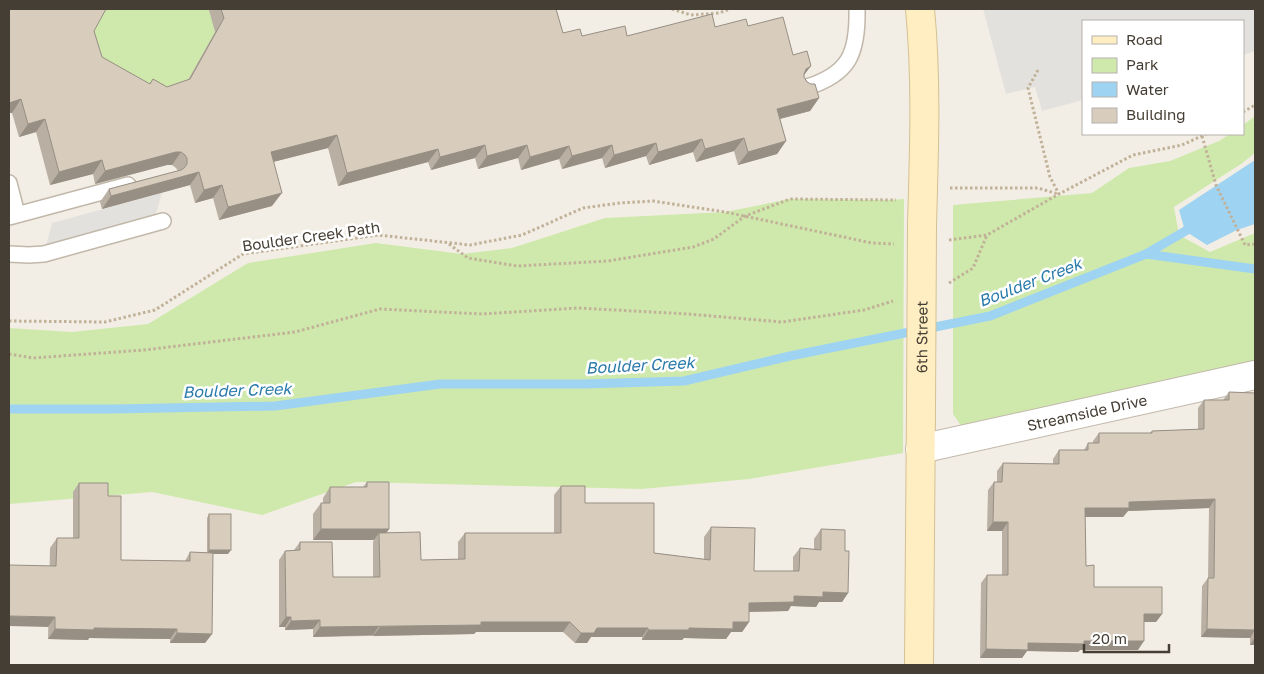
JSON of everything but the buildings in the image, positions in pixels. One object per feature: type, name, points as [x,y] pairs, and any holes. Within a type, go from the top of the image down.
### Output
[{"type":"street","name":"6th Street","points":[[919,665],[922,225],[925,117],[920,9]]},
{"type":"street","name":"Streamside Drive","points":[[920,449],[1255,375]]},
{"type":"lane","points":[[804,88],[829,79],[837,74],[846,63],[851,55],[856,39],[857,9]]},
{"type":"lane","points":[[9,183],[13,215],[141,182]]},
{"type":"lane","points":[[9,254],[44,254],[163,221]]},
{"type":"path","points":[[672,9],[691,15],[719,13],[730,9]]},
{"type":"path","points":[[1038,70],[1028,88],[1050,177],[1059,194]]},
{"type":"path","points":[[1244,111],[1255,105]]},
{"type":"path","points":[[946,240],[987,235],[1133,155],[1182,145],[1204,135],[1216,185],[1237,230],[1245,246],[1255,244]]},
{"type":"path","points":[[946,188],[1038,188],[1059,194]]},
{"type":"path","points":[[447,243],[468,258],[517,266],[608,261],[693,247],[714,239],[745,216],[790,199],[904,199]]},
{"type":"path","name":"Boulder Creek Path","points":[[9,321],[105,322],[155,310],[243,254],[378,235],[470,246],[522,235],[583,208],[620,203],[653,202],[725,212],[872,243],[894,244]]},
{"type":"path","points":[[944,286],[973,268],[987,235]]},
{"type":"path","points":[[9,354],[33,358],[144,350],[295,332],[380,309],[482,314],[578,308],[688,314],[782,322],[864,310],[899,299]]},
{"type":"green space","points":[[61,9],[240,9],[256,72],[122,148]]},
{"type":"green space","points":[[1255,116],[1255,153],[1174,207],[1179,235],[1210,252],[1255,233],[1255,363],[964,430],[953,414],[953,205],[1092,193],[1129,168],[1170,161],[1219,141],[1228,135],[1244,135],[1244,124]]},
{"type":"green space","points":[[790,199],[904,199],[903,453],[749,479],[642,489],[356,482],[262,515],[152,492],[9,504],[9,328],[72,332],[148,324],[248,263],[376,243],[462,254],[512,248],[605,218],[725,212]]},
{"type":"shaded area","points":[[983,9],[1255,9],[1255,51],[1244,55],[1244,20],[1082,20],[1082,100],[1042,111],[1035,87],[1006,94]]},
{"type":"shaded area","points":[[162,193],[153,224],[44,254],[52,223]]},
{"type":"water","points":[[1255,160],[1255,224],[1237,230],[1207,245],[1185,231],[1179,210]]},
{"type":"waterway","points":[[1146,254],[1194,226]]},
{"type":"waterway","name":"Boulder Creek","points":[[9,409],[275,406],[440,384],[584,384],[684,381],[790,356],[990,316],[1146,254],[1255,269]]}]
